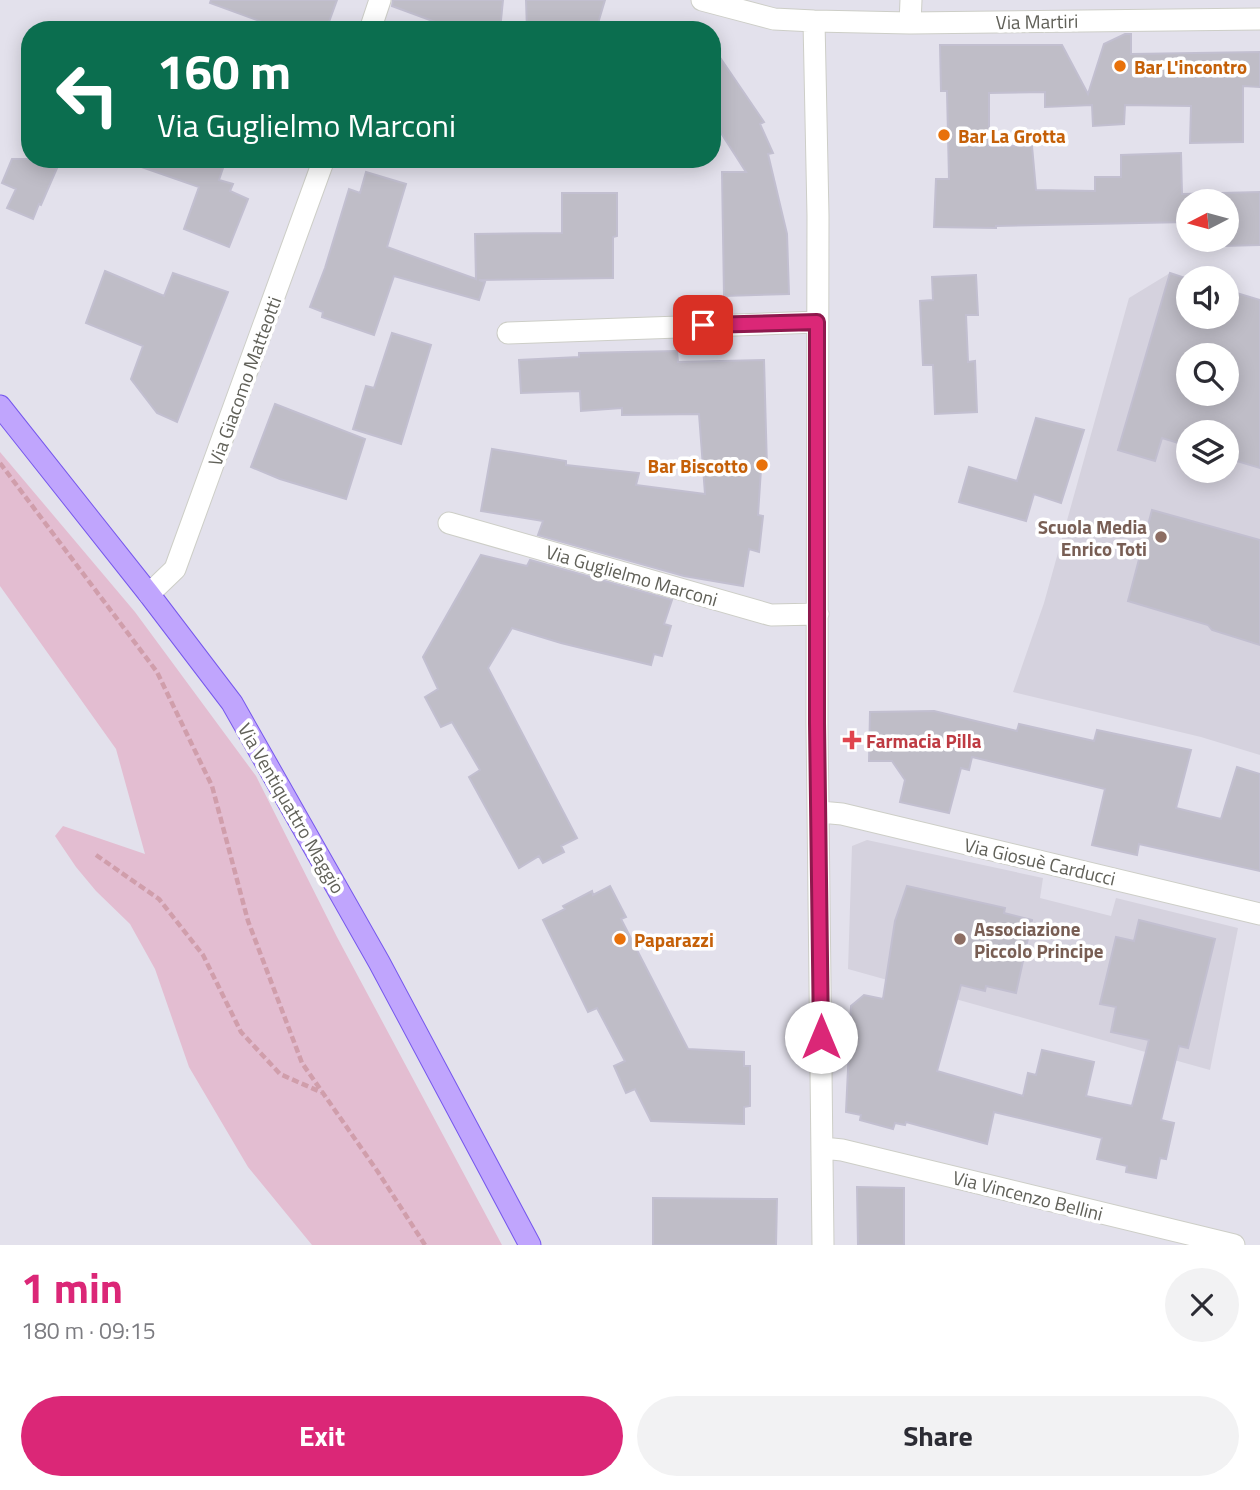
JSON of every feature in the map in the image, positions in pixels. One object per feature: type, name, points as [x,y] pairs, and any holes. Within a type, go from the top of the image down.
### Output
[{"type":"main road","name":"Via Ventiquattro Maggio","points":[[0,406],[232,703],[379,962],[530,1245]]},
{"type":"street","points":[[373,21],[380,0]]},
{"type":"street","name":"Via Martiri","points":[[702,0],[732,5],[774,19],[814,21],[910,23],[1260,19]]},
{"type":"street","points":[[910,23],[911,0]]},
{"type":"street","points":[[814,21],[818,216],[818,614],[824,1245]]},
{"type":"street","name":"Via Giacomo Matteotti","points":[[149,594],[175,569],[321,168]]},
{"type":"street","points":[[508,333],[817,322]]},
{"type":"street","name":"Via Guglielmo Marconi","points":[[449,523],[771,615],[818,614]]},
{"type":"street","name":"Via Giosuè Carducci","points":[[820,812],[842,814],[1260,914]]},
{"type":"street","name":"Via Vincenzo Bellini","points":[[823,1148],[856,1153],[1234,1245]]},
{"type":"path","points":[[0,463],[157,672],[212,786],[247,921],[302,1063],[425,1245]]},
{"type":"path","points":[[96,855],[159,899],[202,955],[241,1032],[281,1074],[323,1093]]},
{"type":"shaded area","name":"Scuola Media Enrico Toti","points":[[1170,273],[1176,275],[1176,329],[1239,329],[1239,294],[1260,300],[1260,755],[1201,737],[1013,692],[1044,603],[1129,298]]},
{"type":"shaded area","points":[[0,452],[135,612],[256,776],[337,937],[502,1245],[312,1245],[248,1167],[189,1067],[155,969],[130,924],[96,891],[55,836],[63,826],[145,854],[116,749],[0,586]]},
{"type":"shaded area","points":[[867,840],[1043,878],[1040,898],[1111,916],[1116,898],[1238,928],[1210,1070],[848,969],[852,846]]},
{"type":"building","points":[[211,0],[337,0],[329,21],[259,21],[210,3]]},
{"type":"building","points":[[393,0],[503,0],[501,21],[433,21],[392,6]]},
{"type":"building","points":[[526,0],[605,0],[599,21],[527,21]]},
{"type":"building","points":[[1131,34],[1131,54],[1260,52],[1260,87],[1243,86],[1243,142],[1190,143],[1191,106],[1125,105],[1124,124],[1093,126],[1092,105],[1045,107],[1045,92],[989,93],[989,146],[1032,146],[1036,190],[1095,191],[1095,177],[1121,177],[1121,155],[1181,153],[1182,189],[1176,189],[1176,222],[996,228],[934,227],[936,179],[949,179],[947,91],[941,91],[940,45],[1062,45],[1088,94],[1104,44]]},
{"type":"building","points":[[721,59],[764,122],[760,124],[773,153],[768,154],[787,234],[789,294],[724,296],[722,172],[746,172],[721,133]]},
{"type":"building","points":[[12,159],[21,159],[21,168],[57,168],[33,219],[7,208],[16,189],[2,183]]},
{"type":"building","points":[[144,168],[223,168],[219,180],[233,184],[230,191],[248,199],[229,247],[184,229],[199,187]]},
{"type":"building","points":[[366,172],[406,184],[387,247],[476,279],[475,234],[562,233],[562,193],[617,193],[613,278],[479,280],[485,282],[479,300],[394,276],[374,335],[322,317],[323,312],[310,307],[349,189],[360,193]]},
{"type":"building","points":[[1260,192],[1260,245],[1239,246],[1239,193]]},
{"type":"building","points":[[105,271],[164,296],[173,273],[228,292],[177,422],[157,413],[131,379],[143,346],[86,323]]},
{"type":"building","points":[[1170,273],[1176,275],[1176,329],[1239,329],[1239,294],[1260,300],[1260,468],[1239,462],[1239,420],[1176,420],[1176,442],[1162,438],[1155,461],[1118,450]]},
{"type":"building","points":[[976,275],[978,315],[966,315],[968,362],[975,361],[977,412],[935,414],[933,365],[923,365],[920,301],[933,300],[932,277]]},
{"type":"building","points":[[392,333],[431,345],[401,444],[353,429],[366,386],[374,388]]},
{"type":"building","points":[[677,351],[678,362],[764,360],[767,468],[761,469],[758,515],[763,516],[759,552],[749,549],[743,586],[684,576],[538,535],[543,521],[481,511],[492,449],[566,461],[566,465],[639,473],[636,485],[705,494],[699,414],[622,415],[622,408],[581,411],[580,391],[521,393],[519,360],[579,357],[579,353]]},
{"type":"building","points":[[275,404],[365,439],[346,499],[280,479],[251,467]]},
{"type":"building","points":[[1036,418],[1084,430],[1061,503],[1034,494],[1026,521],[959,502],[969,467],[1017,481]]},
{"type":"building","points":[[1152,510],[1260,540],[1260,645],[1212,630],[1208,625],[1128,601]]},
{"type":"building","points":[[481,555],[527,566],[530,560],[672,600],[664,624],[671,626],[662,656],[654,654],[651,665],[512,628],[488,668],[577,838],[561,846],[564,852],[543,863],[539,856],[519,868],[469,777],[480,770],[452,722],[441,727],[425,697],[438,689],[423,657]]},
{"type":"building","points":[[934,711],[1017,731],[1019,724],[1094,741],[1097,730],[1191,750],[1176,808],[1221,819],[1237,767],[1260,774],[1260,871],[1139,844],[1137,855],[1092,845],[1105,789],[972,757],[969,770],[961,768],[949,813],[900,802],[905,780],[892,761],[869,761],[870,712]]},
{"type":"building","points":[[610,886],[626,917],[621,919],[688,1049],[744,1052],[744,1066],[750,1066],[750,1106],[744,1107],[744,1124],[651,1121],[635,1089],[626,1093],[614,1066],[625,1061],[597,1008],[588,1012],[543,920],[592,891],[593,895]]},
{"type":"building","points":[[907,886],[1005,908],[1004,913],[1032,920],[1016,993],[986,986],[985,991],[961,985],[937,1071],[1023,1096],[1028,1073],[1036,1075],[1042,1050],[1094,1062],[1086,1096],[1132,1106],[1149,1040],[1111,1032],[1116,1007],[1100,1004],[1116,937],[1134,941],[1139,920],[1215,939],[1188,1048],[1179,1046],[1161,1120],[1174,1123],[1166,1159],[1160,1158],[1156,1178],[1126,1172],[1127,1166],[1097,1159],[1102,1138],[994,1112],[987,1144],[906,1122],[905,1125],[895,1123],[893,1129],[860,1120],[861,1115],[846,1112],[851,1006],[864,995],[883,999],[895,921]]},
{"type":"building","points":[[857,1187],[904,1188],[904,1245],[858,1245]]},
{"type":"building","points":[[653,1198],[777,1199],[776,1245],[653,1245]]},
{"type":"place","name":"Bar L'incontro","points":[[1120,66]]},
{"type":"place","name":"Bar La Grotta","points":[[944,135]]},
{"type":"place","name":"Bar Biscotto","points":[[762,465]]},
{"type":"place","name":"Scuola Media Enrico Toti","points":[[1161,537]]},
{"type":"place","name":"Farmacia Pilla","points":[[852,740]]},
{"type":"place","name":"Paparazzi","points":[[620,939]]},
{"type":"place","name":"Associazione Piccolo Principe","points":[[960,939]]},
{"type":"route","points":[[703,325],[817,322],[817,723],[821,1037]]}]
